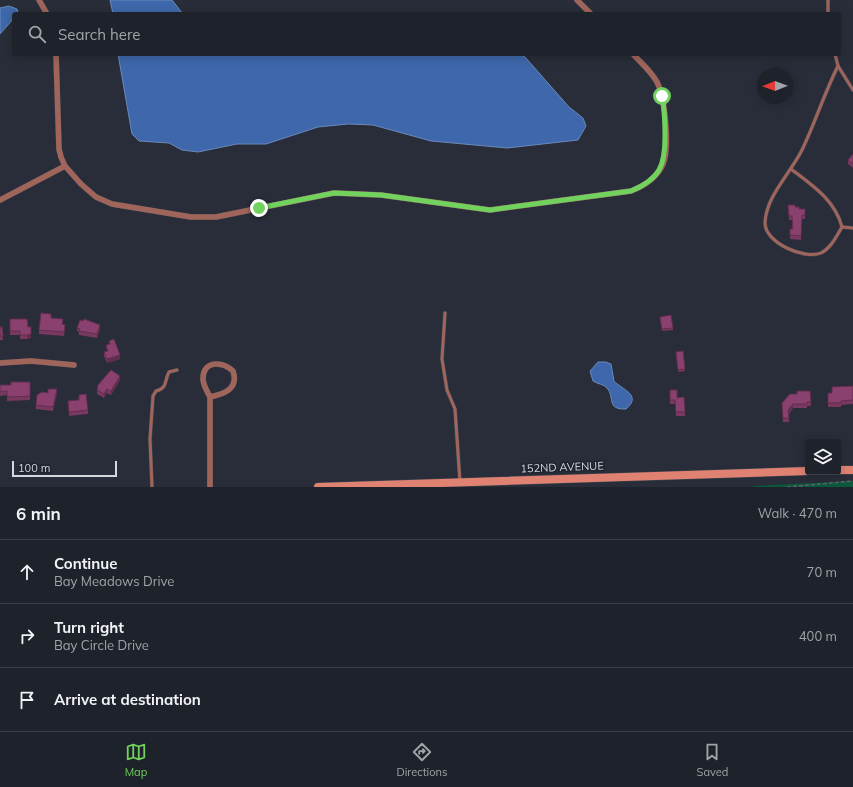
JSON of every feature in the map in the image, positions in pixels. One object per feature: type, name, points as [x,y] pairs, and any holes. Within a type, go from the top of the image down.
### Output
[{"type":"street","points":[[39,0],[46,12]]},
{"type":"street","points":[[577,0],[589,12]]},
{"type":"street","points":[[56,56],[59,149],[65,166],[81,184],[96,197],[112,204],[197,217],[222,216],[334,193],[381,195],[490,210],[631,191],[650,181],[663,165],[665,156],[665,112],[662,96],[657,82],[635,56]]},
{"type":"street","points":[[0,200],[65,166]]},
{"type":"street","points":[[0,363],[31,361],[74,365]]},
{"type":"street","points":[[210,397],[223,394],[233,386],[235,381],[233,371],[225,365],[217,363],[211,365],[204,372],[204,384],[210,397],[210,487]]},
{"type":"street","points":[[841,470],[853,470]]},
{"type":"street","name":"152ND AVENUE","points":[[318,487],[805,471]]},
{"type":"lane","points":[[828,0],[828,12]]},
{"type":"lane","points":[[836,56],[838,66],[853,90]]},
{"type":"lane","points":[[838,66],[815,115],[801,151],[777,189],[768,210],[765,223],[766,231],[770,238],[796,251],[808,254],[819,254],[828,248],[842,227]]},
{"type":"lane","points":[[791,169],[816,187],[825,196],[839,218],[842,227]]},
{"type":"lane","points":[[842,227],[853,228]]},
{"type":"lane","points":[[445,313],[442,360],[447,390],[455,409],[460,482]]},
{"type":"lane","points":[[152,487],[150,439],[153,396],[156,391],[165,386],[169,372],[177,370]]},
{"type":"path","points":[[787,487],[853,481]]},
{"type":"green space","points":[[853,481],[853,487],[753,486]]},
{"type":"water","points":[[110,0],[172,0],[181,12],[113,12]]},
{"type":"water","points":[[9,6],[17,9],[18,12],[12,12],[12,20],[0,34],[0,8]]},
{"type":"water","points":[[118,56],[523,56],[569,107],[583,118],[586,126],[578,140],[507,148],[431,141],[373,125],[348,124],[318,127],[266,144],[237,144],[198,152],[182,150],[169,143],[139,141],[132,134]]},
{"type":"water","points":[[598,362],[606,362],[611,364],[614,381],[632,396],[631,404],[626,409],[620,409],[613,405],[607,388],[593,381],[590,371]]},
{"type":"building","points":[[853,154],[853,164],[848,160]]},
{"type":"building","points":[[788,205],[795,205],[795,207],[799,207],[799,209],[805,209],[805,215],[802,215],[801,236],[790,235],[790,229],[793,229],[792,216],[789,216]]},
{"type":"building","points":[[41,313],[51,314],[51,318],[63,319],[62,324],[65,325],[64,332],[39,330]]},
{"type":"building","points":[[671,315],[673,328],[662,329],[660,317]]},
{"type":"building","points":[[10,319],[27,319],[28,327],[31,327],[31,334],[20,335],[20,331],[10,331]]},
{"type":"building","points":[[84,319],[100,325],[97,334],[79,331],[80,329],[77,328],[80,320],[83,321]]},
{"type":"building","points":[[0,327],[2,327],[3,336],[0,336]]},
{"type":"building","points":[[114,339],[120,355],[107,359],[104,352],[108,351],[106,345],[110,344],[109,341]]},
{"type":"building","points":[[683,351],[685,369],[678,370],[676,352]]},
{"type":"building","points":[[111,370],[120,376],[111,391],[107,389],[104,394],[97,390],[98,385]]},
{"type":"building","points":[[11,382],[30,382],[30,396],[7,397],[7,391],[0,392],[0,385],[11,385]]},
{"type":"building","points":[[853,386],[853,400],[841,401],[841,403],[828,403],[828,393],[832,393],[832,387]]},
{"type":"building","points":[[48,389],[57,389],[53,407],[36,405],[37,395],[42,392],[48,393]]},
{"type":"building","points":[[670,390],[677,390],[677,398],[684,397],[685,412],[676,412],[675,400],[670,400]]},
{"type":"building","points":[[797,391],[810,391],[811,402],[807,402],[807,404],[793,404],[788,410],[789,418],[783,418],[782,403],[790,394],[797,394]]},
{"type":"building","points":[[86,394],[88,410],[69,412],[68,401],[79,400],[79,395]]},
{"type":"route","points":[[259,208],[334,193],[381,195],[490,210],[568,201],[631,191],[645,185],[650,181],[663,165],[665,156],[665,112],[662,96]]}]
